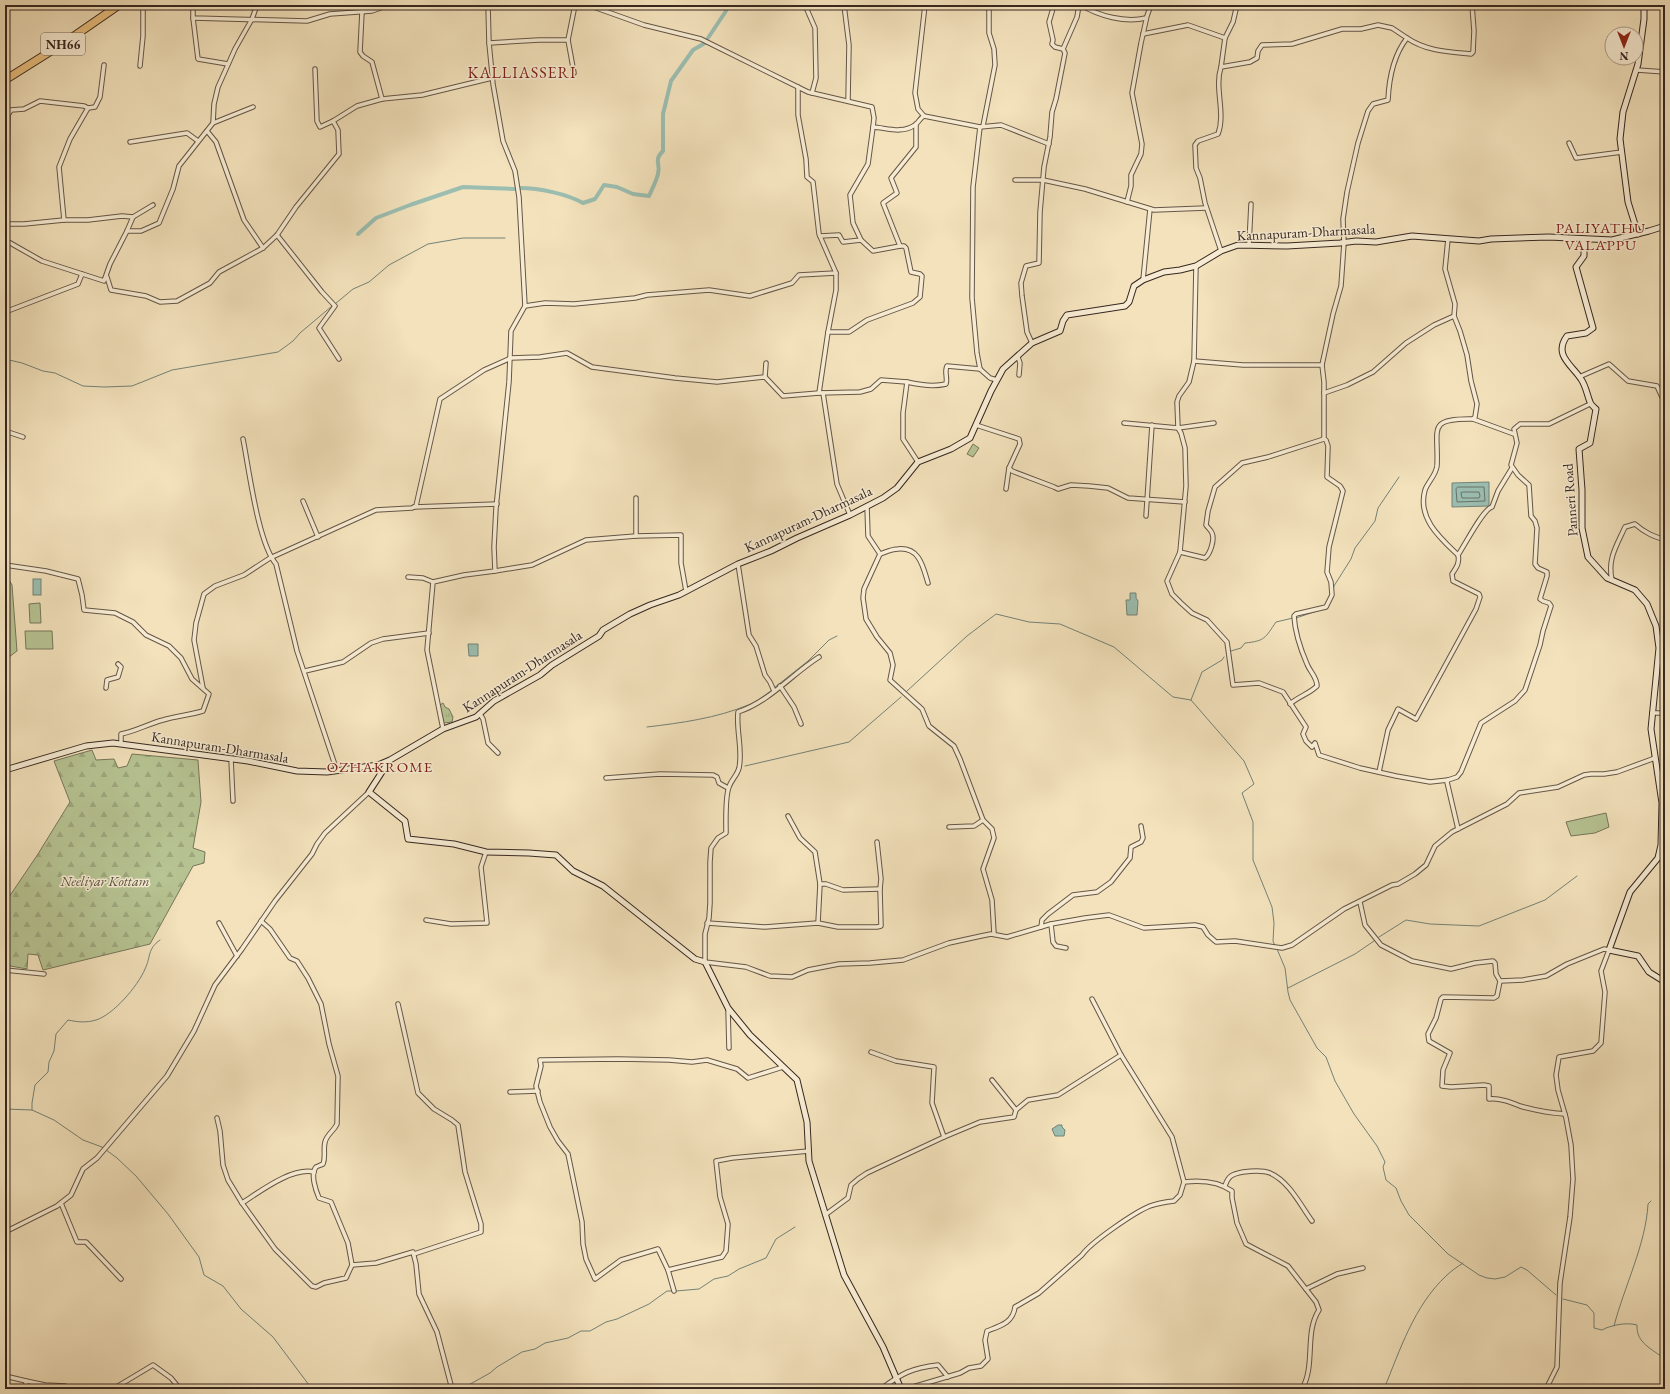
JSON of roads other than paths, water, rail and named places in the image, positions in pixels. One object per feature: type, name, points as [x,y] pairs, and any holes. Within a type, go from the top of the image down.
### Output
[{"type":"highway","name":"NH66","points":[[5,80],[67,41],[119,5]]},
{"type":"main road","points":[[1638,234],[1628,202],[1620,139],[1622,112],[1637,70],[1644,19],[1644,5]]},
{"type":"main road","name":"Kannapuram-Dharmasala","points":[[5,770],[86,746],[121,743],[231,759],[297,771],[337,771],[378,765],[390,760],[443,729],[464,723],[476,717],[494,701],[540,675],[552,665],[599,636],[603,630],[650,605],[686,591],[738,564],[771,551],[850,515],[897,488],[918,462],[951,449],[970,438],[1003,369],[1032,344],[1058,333],[1065,317],[1068,315],[1125,306],[1130,302],[1134,286],[1143,280],[1164,272],[1196,266],[1221,251],[1238,246],[1249,245],[1286,246],[1356,241],[1376,242],[1412,236],[1479,241],[1491,239],[1549,237],[1612,240],[1665,226]]},
{"type":"main road","name":"Panneri Road","points":[[1584,239],[1584,256],[1576,267],[1593,328],[1586,333],[1566,336],[1562,349],[1565,361],[1580,377],[1586,389],[1590,404],[1595,407],[1596,413],[1590,443],[1579,449],[1582,490],[1582,528],[1588,557],[1607,578],[1635,590],[1647,604],[1656,626],[1658,643],[1655,702],[1652,713],[1651,729],[1662,803],[1661,837],[1658,858],[1630,892],[1609,950]]},
{"type":"main road","points":[[390,760],[369,792],[405,821],[408,839],[454,844],[486,852],[556,855],[573,871],[603,886],[695,960],[705,962],[728,1008],[750,1035],[797,1080],[807,1122],[809,1161],[844,1275],[883,1347],[901,1389]]},
{"type":"main road","points":[[1609,950],[1638,956],[1649,972],[1665,982]]},
{"type":"street","points":[[140,66],[143,36],[143,5]]},
{"type":"street","points":[[193,5],[198,59],[228,64]]},
{"type":"street","points":[[213,123],[214,104],[218,87],[228,64],[252,19],[257,5]]},
{"type":"street","points":[[193,18],[307,21],[330,14],[372,11],[389,5]]},
{"type":"street","points":[[488,5],[492,78],[503,141],[515,171],[518,190],[525,306],[511,331],[511,358],[494,547],[495,571]]},
{"type":"street","points":[[574,73],[568,40],[575,5]]},
{"type":"street","points":[[588,5],[644,25],[702,39],[812,93],[872,107],[874,118],[868,164],[850,195],[853,223],[861,240],[873,251],[900,246],[904,246],[906,248],[911,272],[922,276],[920,297],[918,301],[868,320],[849,332],[828,332]]},
{"type":"street","points":[[805,5],[815,28],[816,78],[812,93]]},
{"type":"street","points":[[844,5],[849,45],[848,101]]},
{"type":"street","points":[[925,5],[916,93],[918,109],[924,116],[981,126],[1001,125],[1049,144]]},
{"type":"street","points":[[989,5],[990,33],[994,49],[995,65],[981,126],[973,187],[972,298],[977,354],[980,369],[990,378],[997,380]]},
{"type":"street","points":[[1054,5],[1049,22],[1053,40],[1052,44],[1056,47],[1064,49]]},
{"type":"street","points":[[1032,344],[1027,332],[1021,283],[1026,266],[1039,263],[1040,212],[1043,180],[1049,144],[1052,112],[1065,53],[1064,49],[1077,18],[1080,5],[1090,11],[1108,17],[1133,19],[1146,18]]},
{"type":"street","points":[[1127,202],[1131,186],[1131,175],[1140,154],[1142,144],[1132,93],[1146,18],[1151,5]]},
{"type":"street","points":[[1221,251],[1206,208],[1200,178],[1196,168],[1195,145],[1198,141],[1218,134],[1221,126],[1219,75],[1225,38],[1233,22],[1237,5]]},
{"type":"street","points":[[1221,67],[1250,62],[1257,58],[1258,51],[1262,44],[1292,44],[1342,29],[1361,29],[1378,25],[1392,28],[1407,38],[1430,49],[1470,54],[1473,52],[1474,45],[1472,5]]},
{"type":"street","points":[[362,12],[360,52],[372,62],[382,99]]},
{"type":"street","points":[[1143,34],[1188,25],[1225,38]]},
{"type":"street","points":[[1290,704],[1297,698],[1312,692],[1317,686],[1317,681],[1307,666],[1296,635],[1294,618],[1296,614],[1326,607],[1332,595],[1331,582],[1327,572],[1329,547],[1343,491],[1340,486],[1327,477],[1328,446],[1326,440],[1323,439],[1324,393],[1322,365],[1333,314],[1341,286],[1344,243],[1343,219],[1347,192],[1364,124],[1372,104],[1388,100],[1390,74],[1396,58],[1407,38]]},
{"type":"street","points":[[489,43],[568,40]]},
{"type":"street","points":[[5,230],[7,224],[8,114],[11,110],[24,109],[40,101],[84,106],[88,108],[95,107],[100,98],[104,65]]},
{"type":"street","points":[[315,69],[317,121],[320,127],[357,106],[382,99],[422,95],[492,78]]},
{"type":"street","points":[[1637,70],[1665,72]]},
{"type":"street","points":[[798,87],[798,115],[806,159],[807,177],[813,182],[820,236],[836,273],[836,290],[828,332],[821,393],[837,484],[850,515]]},
{"type":"street","points":[[128,231],[141,231],[158,223],[173,189],[179,166],[213,123],[253,107]]},
{"type":"street","points":[[64,220],[59,167],[70,138],[88,108]]},
{"type":"street","points":[[900,246],[883,203],[897,193],[891,178],[916,147],[916,124],[919,119],[924,116]]},
{"type":"street","points":[[106,276],[110,290],[146,296],[160,302],[177,301],[210,282],[219,272],[263,248],[277,235],[296,207],[339,154],[338,130],[333,121]]},
{"type":"street","points":[[873,127],[900,130],[916,124]]},
{"type":"street","points":[[207,131],[216,142],[244,220],[263,248]]},
{"type":"street","points":[[130,142],[187,133],[198,141]]},
{"type":"street","points":[[1569,143],[1573,155],[1576,158],[1622,152]]},
{"type":"street","points":[[1015,180],[1043,180],[1085,189],[1154,210],[1206,208]]},
{"type":"street","points":[[1249,245],[1251,204]]},
{"type":"street","points":[[7,224],[88,220],[122,216],[133,217],[153,205]]},
{"type":"street","points":[[1143,280],[1150,209]]},
{"type":"street","points":[[5,240],[42,261],[104,281],[110,264],[128,231],[133,217]]},
{"type":"street","points":[[277,235],[322,292],[334,304],[319,328],[339,359]]},
{"type":"street","points":[[820,236],[839,235],[842,242],[861,240]]},
{"type":"street","points":[[1448,239],[1445,269],[1454,295],[1454,316],[1468,355],[1471,380],[1477,404],[1475,417],[1473,419]]},
{"type":"street","points":[[1196,266],[1194,361],[1189,382],[1179,396],[1177,402],[1178,428],[1181,433],[1184,448],[1185,502],[1180,552],[1167,581],[1172,594],[1192,612],[1207,620],[1226,642],[1233,685],[1259,683],[1283,692],[1306,727],[1303,734],[1306,741],[1312,747],[1315,743],[1319,755],[1379,772],[1430,782],[1448,780],[1457,777],[1461,772],[1481,723],[1515,701],[1524,690],[1540,645],[1551,606],[1549,603],[1542,601],[1540,597],[1547,576],[1546,572],[1538,568],[1535,564],[1537,528],[1535,521],[1531,516],[1529,485],[1512,468]]},
{"type":"street","points":[[525,306],[545,303],[574,304],[709,290],[750,296],[792,283],[799,275],[836,273]]},
{"type":"street","points":[[5,312],[78,284],[82,274]]},
{"type":"street","points":[[1324,393],[1347,386],[1373,372],[1406,343],[1434,325],[1454,316]]},
{"type":"street","points":[[414,507],[416,506],[440,399],[484,370],[511,358],[540,357],[567,353],[592,367],[675,378],[717,382],[765,377]]},
{"type":"street","points":[[1018,357],[1020,363],[1019,375]]},
{"type":"street","points":[[1194,361],[1243,365],[1322,365]]},
{"type":"street","points":[[766,363],[765,377],[783,396],[860,392],[871,390],[881,380],[943,385],[946,384],[947,381],[945,369],[947,366],[980,369]]},
{"type":"street","points":[[1580,377],[1609,364],[1628,381],[1657,386],[1662,397],[1665,398]]},
{"type":"street","points":[[907,382],[903,412],[903,439],[918,462]]},
{"type":"street","points":[[1379,772],[1388,730],[1398,709],[1416,719],[1476,610],[1480,597],[1479,594],[1453,581],[1452,574],[1457,567],[1459,560],[1458,555],[1487,509],[1492,507],[1498,491],[1512,468],[1511,465],[1517,443],[1514,429],[1520,424],[1549,424],[1590,404]]},
{"type":"street","points":[[1458,555],[1438,536],[1429,524],[1425,511],[1424,495],[1430,480],[1436,472],[1436,440],[1439,425],[1449,419],[1473,419],[1514,434]]},
{"type":"street","points":[[1124,423],[1178,428],[1214,423]]},
{"type":"street","points":[[976,425],[1019,439],[1020,444],[1009,468],[1006,489]]},
{"type":"street","points":[[1146,516],[1152,425]]},
{"type":"street","points":[[5,431],[24,437]]},
{"type":"street","points":[[1180,552],[1205,558],[1208,556],[1212,544],[1212,534],[1206,525],[1215,487],[1242,463],[1268,457],[1323,439]]},
{"type":"street","points":[[243,440],[259,521],[270,558],[276,564],[297,650],[337,771]]},
{"type":"street","points":[[1009,468],[1012,471],[1058,489],[1072,485],[1089,486],[1108,488],[1128,498],[1185,502]]},
{"type":"street","points":[[636,498],[636,536]]},
{"type":"street","points":[[303,501],[318,537]]},
{"type":"street","points":[[203,688],[194,640],[196,623],[204,594],[215,586],[244,575],[270,558],[376,510],[497,504]]},
{"type":"street","points":[[867,506],[868,536],[880,554]]},
{"type":"street","points":[[1612,580],[1610,568],[1611,556],[1625,527],[1635,524],[1651,536],[1665,540]]},
{"type":"street","points":[[408,577],[424,578],[434,582],[464,575],[532,565],[586,540],[636,536],[681,535],[681,563],[686,591]]},
{"type":"street","points":[[928,584],[921,560],[916,554],[908,550],[898,549],[880,554],[864,589],[863,598],[866,619],[877,637],[890,653],[893,665],[890,680],[922,708],[929,726],[954,746],[966,772],[983,820],[992,829],[994,838],[984,869],[992,900],[994,934]]},
{"type":"street","points":[[738,564],[749,635],[756,646],[765,675],[774,691]]},
{"type":"street","points":[[5,565],[46,571],[78,579],[84,610],[115,613],[133,622],[146,635],[169,646],[181,658],[192,679],[209,694],[203,711],[187,716],[164,720],[135,732],[121,734],[121,743]]},
{"type":"street","points":[[434,582],[427,650],[443,729]]},
{"type":"street","points":[[305,671],[343,662],[371,643],[383,639],[429,633]]},
{"type":"street","points":[[1658,643],[1665,642]]},
{"type":"street","points":[[819,657],[774,691],[746,710],[738,712],[737,721],[740,755],[739,768],[736,777],[728,788],[725,814],[726,833],[718,838],[711,848],[710,904],[705,934],[705,962],[746,966],[770,976],[792,977],[808,970],[839,964],[903,960],[950,943],[994,934],[1000,937],[1007,937],[1051,924],[1109,915],[1144,928],[1195,925],[1203,928],[1216,942],[1235,941],[1282,948],[1292,945],[1344,909],[1415,874],[1426,865],[1435,846],[1458,829],[1507,804],[1519,793],[1558,787],[1584,775],[1617,772],[1655,758]]},
{"type":"street","points":[[106,688],[107,680],[118,677],[121,667],[118,664]]},
{"type":"street","points":[[780,686],[794,707],[801,724]]},
{"type":"street","points":[[1652,713],[1665,713]]},
{"type":"street","points":[[480,714],[483,719],[488,743],[498,753]]},
{"type":"street","points":[[231,759],[233,801]]},
{"type":"street","points":[[606,778],[660,774],[713,775],[717,777],[720,783],[728,788]]},
{"type":"street","points":[[1448,780],[1447,782],[1458,829]]},
{"type":"street","points":[[1659,790],[1665,790]]},
{"type":"street","points":[[5,1232],[61,1203],[71,1195],[83,1169],[102,1153],[167,1076],[194,1031],[215,985],[266,914],[312,854],[325,833],[369,792]]},
{"type":"street","points":[[788,816],[800,838],[814,852],[820,884],[818,923]]},
{"type":"street","points":[[950,827],[974,826],[983,820]]},
{"type":"street","points":[[1041,927],[1042,920],[1073,895],[1097,892],[1111,882],[1130,858],[1131,847],[1141,842],[1143,838],[1141,826]]},
{"type":"street","points":[[707,923],[765,927],[818,923],[838,926],[881,926],[881,879],[877,842]]},
{"type":"street","points":[[426,920],[451,924],[488,923],[481,867],[486,852]]},
{"type":"street","points":[[820,884],[826,884],[843,890],[880,889]]},
{"type":"street","points":[[1360,902],[1365,925],[1381,945],[1412,961],[1450,969],[1492,961],[1495,963],[1496,974],[1500,980],[1497,996],[1494,998],[1443,997],[1441,999],[1436,1018],[1428,1034],[1429,1042],[1450,1053],[1443,1070],[1442,1086],[1489,1086],[1489,1098],[1504,1100],[1552,1113],[1564,1114]]},
{"type":"street","points":[[217,1118],[220,1131],[223,1165],[228,1180],[242,1203],[276,1249],[312,1286],[316,1287],[324,1283],[346,1278],[352,1265],[348,1243],[331,1202],[319,1198],[316,1191],[314,1172],[316,1168],[323,1164],[325,1160],[325,1142],[337,1124],[338,1082],[336,1065],[329,1044],[322,1004],[297,961],[290,958],[262,920]]},
{"type":"street","points":[[219,923],[237,956]]},
{"type":"street","points":[[1051,924],[1053,942],[1056,946],[1066,948]]},
{"type":"street","points":[[1500,980],[1523,980],[1546,976],[1584,956],[1604,949],[1609,950],[1601,971],[1605,992],[1601,1043],[1593,1051],[1559,1057],[1556,1075],[1571,1145],[1573,1179],[1570,1217],[1560,1283],[1557,1367],[1546,1389]]},
{"type":"street","points":[[5,970],[44,974]]},
{"type":"street","points":[[906,1389],[960,1373],[969,1368],[981,1366],[988,1359],[985,1340],[987,1331],[1008,1322],[1014,1315],[1015,1307],[1039,1293],[1082,1255],[1088,1247],[1106,1234],[1149,1206],[1174,1201],[1180,1195],[1184,1182],[1172,1137],[1121,1055],[1092,999]]},
{"type":"street","points":[[352,1265],[376,1262],[413,1252],[414,1254],[481,1232],[481,1224],[465,1172],[458,1125],[434,1109],[418,1093],[398,1004]]},
{"type":"street","points":[[728,1008],[729,1048]]},
{"type":"street","points":[[871,1052],[896,1061],[934,1067],[932,1103],[944,1137]]},
{"type":"street","points":[[825,1215],[848,1198],[851,1186],[862,1176],[944,1137],[980,1122],[1014,1117],[1016,1110],[1028,1100],[1058,1095],[1121,1055]]},
{"type":"street","points":[[674,1291],[668,1270],[658,1249],[621,1260],[595,1279],[586,1259],[582,1244],[582,1222],[568,1154],[550,1127],[540,1102],[536,1086],[541,1066],[540,1060],[618,1059],[676,1060],[692,1062],[707,1060],[737,1069],[748,1078],[783,1067]]},
{"type":"street","points":[[992,1080],[1016,1110]]},
{"type":"street","points":[[510,1092],[538,1091]]},
{"type":"street","points":[[668,1270],[722,1257],[726,1251],[728,1224],[720,1197],[716,1161],[732,1158],[809,1151]]},
{"type":"street","points":[[242,1203],[281,1179],[306,1170],[314,1172]]},
{"type":"street","points":[[1226,1186],[1228,1179],[1232,1174],[1244,1172],[1269,1172],[1283,1182],[1312,1221]]},
{"type":"street","points":[[1184,1182],[1197,1180],[1218,1183],[1226,1186],[1232,1191],[1237,1223],[1246,1244],[1288,1266],[1316,1302],[1318,1310],[1312,1326],[1312,1346],[1307,1381],[1302,1389]]},
{"type":"street","points":[[61,1203],[78,1242],[86,1242],[121,1279]]},
{"type":"street","points":[[414,1254],[419,1294],[437,1332],[452,1388]]},
{"type":"street","points":[[1306,1289],[1337,1274],[1363,1268]]},
{"type":"street","points":[[113,1389],[153,1365],[171,1378],[180,1389]]},
{"type":"street","points":[[881,1389],[896,1377],[918,1367],[938,1365],[948,1377]]},
{"type":"street","points":[[5,1376],[45,1385],[66,1386],[72,1389]]},
{"type":"street","points":[[26,1381],[26,1389]]},
{"type":"water","points":[[1489,482],[1489,506],[1452,507],[1452,483]]},
{"type":"water","points":[[33,579],[41,579],[41,595],[33,595]]},
{"type":"water","points":[[1130,593],[1136,593],[1136,598],[1138,601],[1137,615],[1127,615],[1126,600],[1130,600]]},
{"type":"water","points":[[468,644],[478,644],[478,656],[469,656]]},
{"type":"water","points":[[1058,1125],[1062,1125],[1065,1130],[1064,1136],[1055,1136],[1052,1129]]},
{"type":"waterway","points":[[708,38],[726,11],[725,5]]},
{"type":"waterway","points":[[520,188],[553,192],[583,203],[595,199],[604,185],[617,187],[633,194],[649,196],[659,170],[658,157],[663,151],[663,114],[671,81],[693,50],[705,43]]},
{"type":"waterway","points":[[358,234],[376,218],[463,187],[514,189]]},
{"type":"waterway","points":[[335,304],[353,289],[369,282],[389,265],[428,244],[463,238],[505,238]]},
{"type":"waterway","points":[[5,359],[22,363],[43,371],[55,373],[83,386],[132,386],[172,370],[278,352],[293,341],[300,333],[332,306]]},
{"type":"waterway","points":[[1333,591],[1334,586],[1351,559],[1355,548],[1375,521],[1378,508],[1399,477]]},
{"type":"waterway","points":[[1296,618],[1320,610]]},
{"type":"waterway","points":[[907,691],[967,636],[996,614],[1029,622],[1060,624],[1114,647],[1173,697],[1191,700],[1244,761],[1254,784],[1242,793],[1253,822],[1253,860],[1272,907],[1274,923],[1273,941],[1275,946]]},
{"type":"waterway","points":[[1231,651],[1241,648],[1245,643],[1261,640],[1276,622],[1293,618]]},
{"type":"waterway","points":[[774,688],[808,661],[829,640],[837,636]]},
{"type":"waterway","points":[[1191,700],[1202,672],[1222,660],[1224,657]]},
{"type":"waterway","points":[[647,727],[686,722],[736,710],[751,704],[772,690]]},
{"type":"waterway","points":[[745,766],[849,742],[901,697]]},
{"type":"waterway","points":[[1379,937],[1406,920],[1430,924],[1479,926],[1545,900],[1577,876]]},
{"type":"waterway","points":[[32,1110],[35,1085],[48,1072],[49,1062],[54,1051],[56,1034],[68,1020],[89,1022],[103,1017],[117,1006],[142,976],[151,950],[160,940]]},
{"type":"waterway","points":[[1288,988],[1355,954],[1374,941]]},
{"type":"waterway","points":[[1277,949],[1285,968],[1290,1000],[1317,1048],[1326,1057],[1335,1081],[1354,1114],[1377,1146],[1385,1162],[1383,1167],[1386,1180],[1396,1188],[1409,1215],[1448,1254],[1479,1275],[1495,1279],[1505,1277],[1521,1267],[1527,1270],[1556,1295]]},
{"type":"waterway","points":[[5,1109],[32,1110],[54,1120],[83,1140],[102,1147],[117,1158],[136,1176],[168,1214],[199,1257],[204,1275],[223,1286],[241,1309],[273,1337],[312,1389]]},
{"type":"waterway","points":[[1614,1326],[1639,1250],[1648,1204],[1651,1201]]},
{"type":"waterway","points":[[676,1291],[699,1289],[714,1279],[728,1276],[739,1269],[766,1258],[776,1239],[795,1227]]},
{"type":"waterway","points":[[1384,1389],[1402,1344],[1425,1301],[1446,1276],[1463,1263]]},
{"type":"waterway","points":[[457,1389],[465,1387],[490,1373],[522,1352],[535,1349],[545,1343],[568,1338],[581,1331],[590,1331],[606,1322],[617,1319],[649,1304],[667,1291],[673,1291]]},
{"type":"waterway","points":[[1563,1299],[1587,1305],[1594,1313],[1594,1328],[1602,1330],[1619,1324],[1637,1325],[1637,1331],[1642,1341],[1650,1349],[1665,1359]]},
{"type":"district","name":"KALLIASSERI","points":[[522,72]]},
{"type":"district","name":"PALIYATHU VALAPPU","points":[[1601,236]]},
{"type":"district","name":"OZHAKROME","points":[[380,767]]},
{"type":"park label","name":"Neeliyar Kottam","points":[[105,881]]}]
